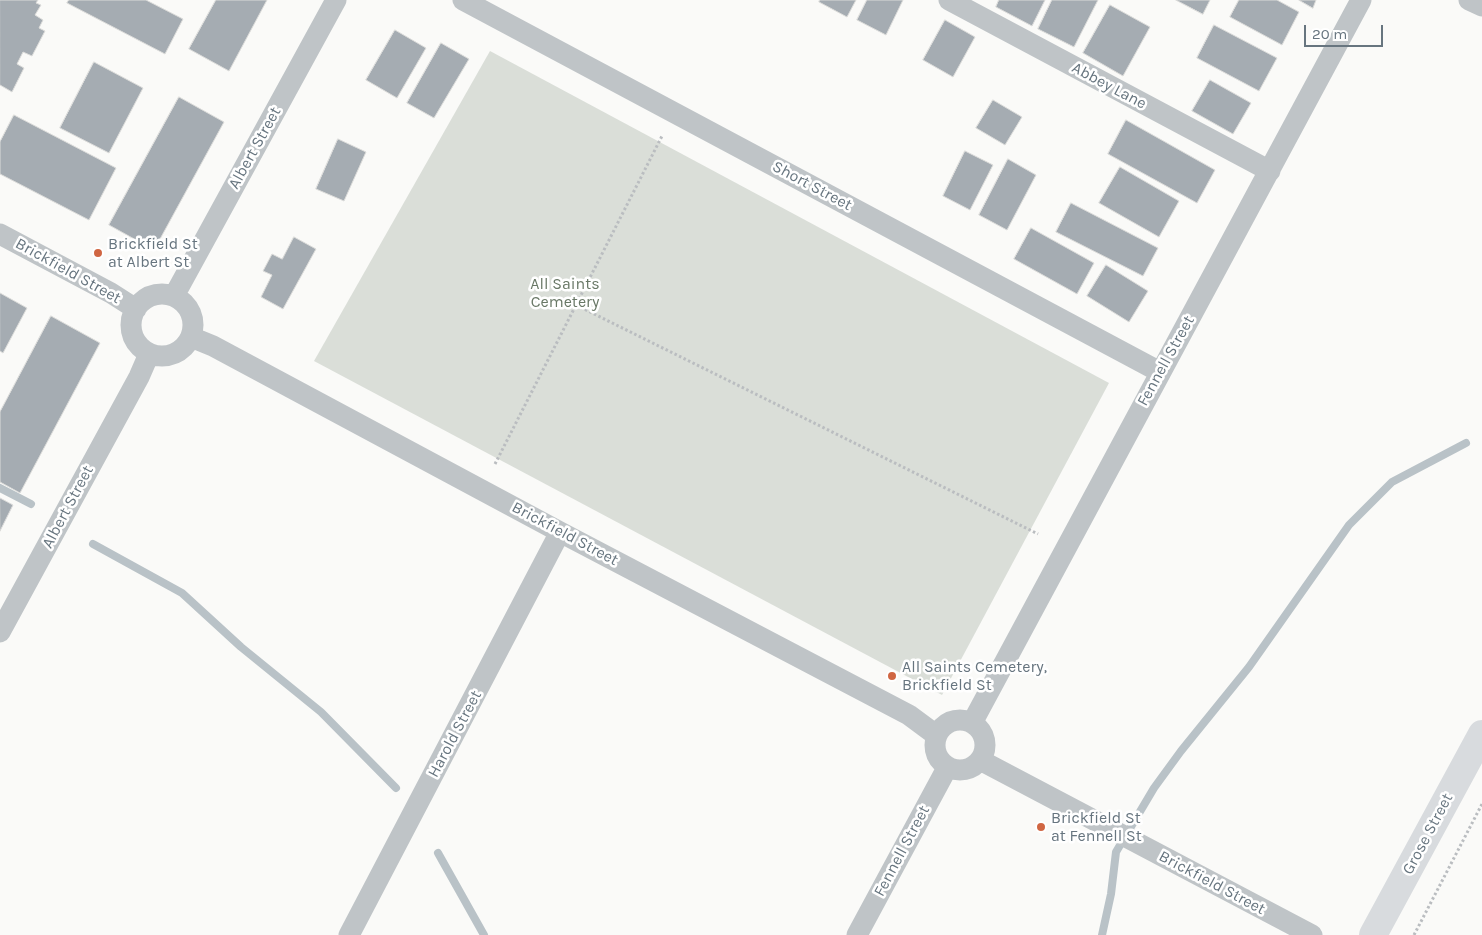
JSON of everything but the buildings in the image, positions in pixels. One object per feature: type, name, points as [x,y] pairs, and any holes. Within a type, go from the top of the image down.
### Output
[{"type":"street","name":"Albert Street","points":[[174,296],[336,0]]},
{"type":"street","name":"Short Street","points":[[463,0],[1160,372]]},
{"type":"street","name":"Abbey Lane","points":[[949,0],[1270,171]]},
{"type":"street","name":"Fennell Street","points":[[972,722],[1362,0]]},
{"type":"street","points":[[1469,0],[1482,6]]},
{"type":"street","name":"Brickfield Street","points":[[0,234],[111,293],[136,309]]},
{"type":"street","points":[[165,294],[174,296],[182,301],[188,308],[192,318],[191,337],[186,346],[169,356],[149,354],[140,348],[134,339],[131,329],[131,319],[136,309],[148,297],[165,294]]},
{"type":"street","name":"Brickfield Street","points":[[191,337],[213,346],[560,532],[909,715],[936,735]]},
{"type":"street","name":"Albert Street","points":[[0,632],[149,354]]},
{"type":"street","name":"Harold Street","points":[[349,935],[560,532]]},
{"type":"street","points":[[951,721],[972,722],[983,735],[984,752],[974,766],[965,770],[956,771],[947,768],[938,758],[934,749],[936,735],[940,729],[951,721]]},
{"type":"street","name":"Grose Street","points":[[1374,935],[1482,734]]},
{"type":"street","name":"Brickfield Street","points":[[980,760],[1312,935]]},
{"type":"street","name":"Fennell Street","points":[[857,935],[947,768]]},
{"type":"path","points":[[495,464],[662,136]]},
{"type":"path","points":[[576,305],[1038,534]]},
{"type":"path","points":[[1414,935],[1482,804]]},
{"type":"green space","name":"All Saints Cemetery","points":[[490,51],[1109,383],[942,695],[314,361]]},
{"type":"waterway","points":[[1102,935],[1111,894],[1116,852],[1154,788],[1181,751],[1249,667],[1349,525],[1392,482],[1466,443]]},
{"type":"waterway","points":[[0,488],[31,504]]},
{"type":"waterway","points":[[93,544],[182,593],[241,647],[321,712],[396,788]]},
{"type":"waterway","points":[[438,853],[484,935]]},
{"type":"place","name":"Brickfield St at Albert St","points":[[98,253]]},
{"type":"place","name":"All Saints Cemetery, Brickfield St","points":[[892,676]]},
{"type":"place","name":"Brickfield St at Fennell St","points":[[1041,827]]}]
